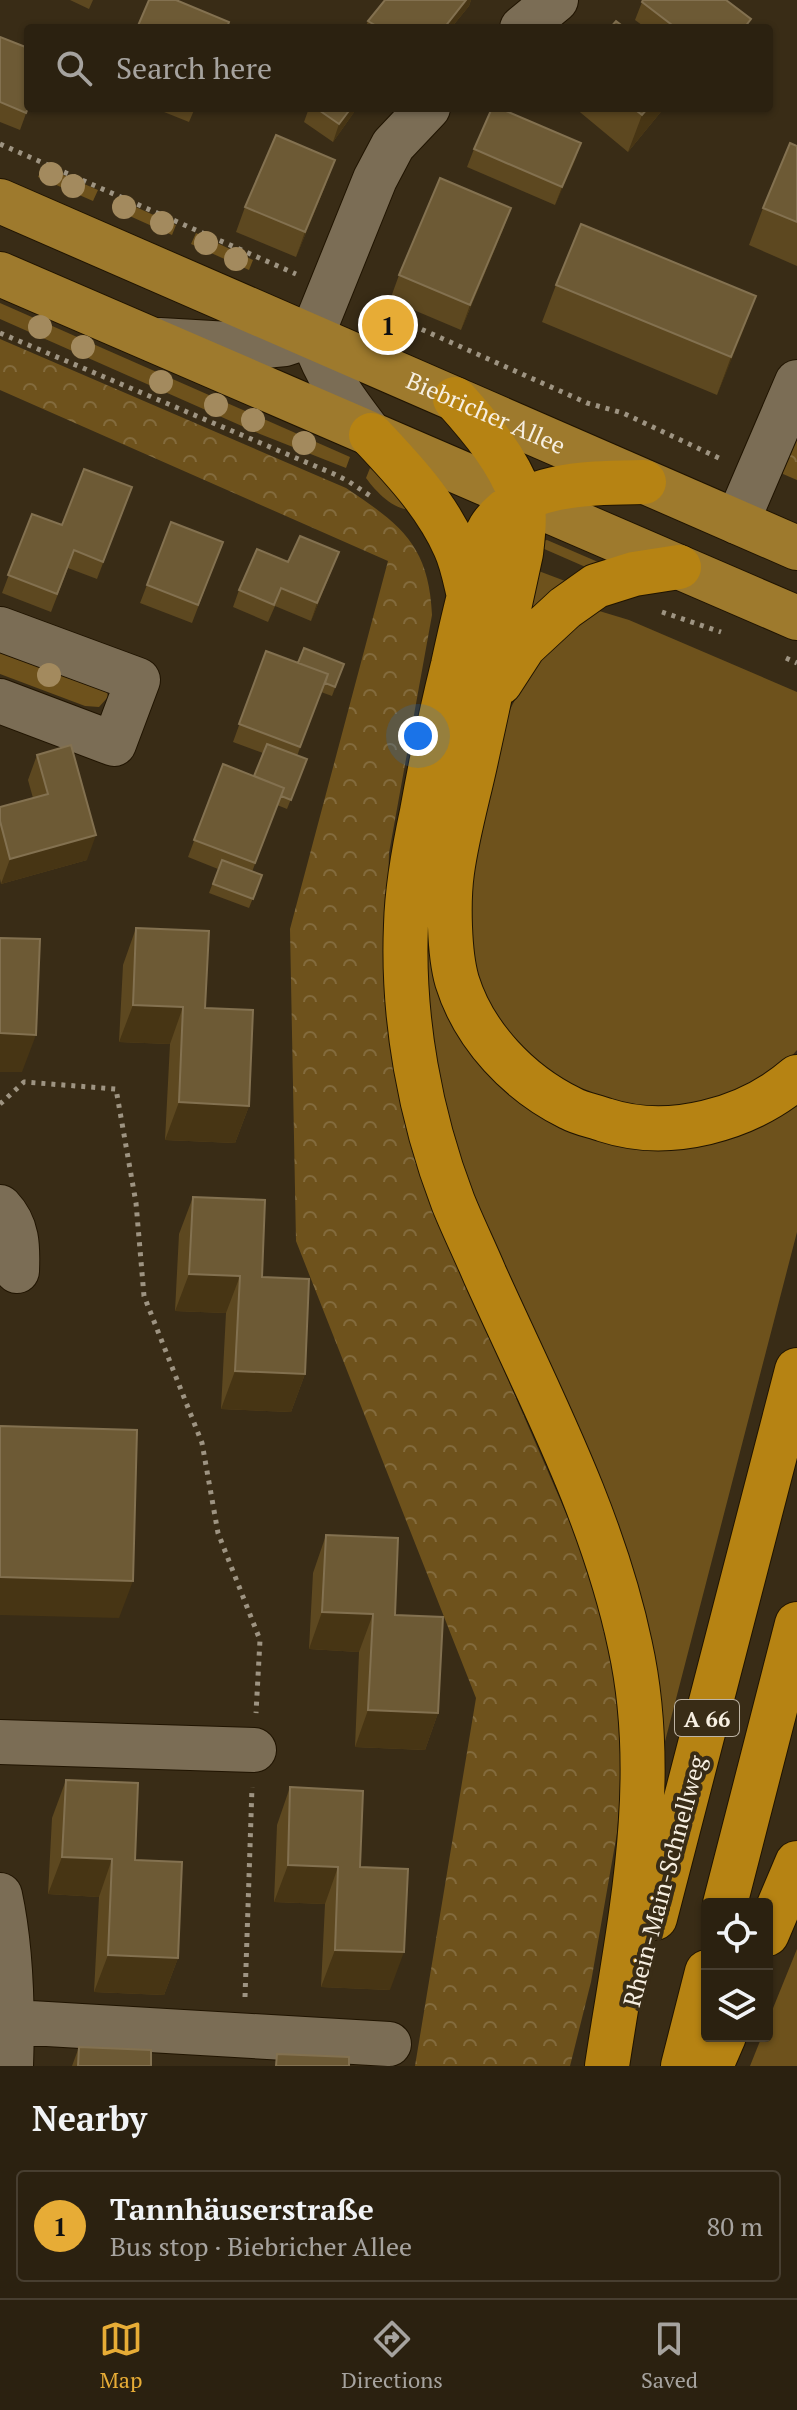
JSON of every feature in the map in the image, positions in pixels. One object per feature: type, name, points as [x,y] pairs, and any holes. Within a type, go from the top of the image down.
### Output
[{"type":"highway","points":[[455,399],[484,432],[506,466],[522,499],[524,528],[452,873],[450,929],[457,980],[475,1021],[501,1057],[534,1087],[572,1109],[615,1123],[659,1128],[704,1124],[746,1110],[797,1077]]},
{"type":"highway","points":[[371,435],[404,471],[443,524],[456,550],[469,596]]},
{"type":"highway","points":[[607,2066],[641,1844],[644,1766],[641,1705],[630,1645],[600,1539],[452,1201],[433,1138],[413,1056],[405,987],[406,922],[413,857],[438,728],[484,540],[502,514],[522,499],[593,483],[644,482]]},
{"type":"highway","points":[[489,698],[524,646],[565,608],[596,586],[634,574],[679,567]]},
{"type":"highway","name":"Rhein-Main-Schnellweg","points":[[616,2066],[797,1370]]},
{"type":"highway","name":"A 66","points":[[727,1898],[797,1624]]},
{"type":"highway","points":[[773,1920],[797,1863]]},
{"type":"highway","points":[[683,2066],[701,1996]]},
{"type":"highway","points":[[711,2066],[721,2042]]},
{"type":"main road","name":"Biebricher Allee","points":[[0,201],[797,548]]},
{"type":"main road","points":[[0,274],[679,567],[790,637]]},
{"type":"street","points":[[527,24],[556,0]]},
{"type":"street","points":[[371,435],[322,365],[312,335],[375,179],[393,145],[424,112]]},
{"type":"street","points":[[156,340],[264,346],[285,344],[312,335]]},
{"type":"street","points":[[737,522],[797,382]]},
{"type":"street","points":[[0,629],[138,680],[114,744],[0,701]]},
{"type":"street","points":[[0,1207],[14,1225],[18,1247],[17,1271]]},
{"type":"street","points":[[0,1742],[254,1750]]},
{"type":"street","points":[[0,1895],[10,1964],[13,2022],[11,2066]]},
{"type":"street","points":[[13,2022],[389,2044]]},
{"type":"path","points":[[0,144],[287,270]]},
{"type":"path","points":[[359,302],[587,403],[623,413],[729,462]]},
{"type":"path","points":[[0,333],[334,474],[372,498]]},
{"type":"path","points":[[654,609],[727,634]]},
{"type":"path","points":[[790,637],[797,663]]},
{"type":"path","points":[[0,1104],[24,1082],[116,1089],[136,1203],[144,1296],[202,1443],[218,1533],[260,1640],[243,2037]]},
{"type":"green space","points":[[43,166],[98,190],[93,201],[38,177]]},
{"type":"green space","points":[[118,199],[176,225],[172,235],[114,209]]},
{"type":"green space","points":[[196,233],[253,260],[249,270],[191,244]]},
{"type":"green space","points":[[0,303],[350,457],[346,468],[260,434],[0,319]]},
{"type":"green space","points":[[0,339],[346,488],[396,526],[418,554],[425,571],[432,615],[389,853],[386,965],[449,1244],[592,1573],[620,1705],[624,1744],[617,1833],[591,1982],[570,2066],[415,2066],[476,1698],[296,1241],[290,929],[388,561],[0,390]]},
{"type":"green space","points":[[797,414],[797,480],[783,474],[781,450]]},
{"type":"green space","points":[[370,468],[393,488],[411,510],[392,503],[375,489],[366,478]]},
{"type":"green space","points":[[547,540],[605,565],[597,572],[542,548],[542,541]]},
{"type":"green space","points":[[497,560],[498,733],[520,690],[549,649],[596,610],[629,620],[797,692],[797,1050],[780,1069],[797,1098],[797,1232],[662,1753],[468,1212],[414,978]]},
{"type":"green space","points":[[536,570],[573,584],[528,622]]},
{"type":"green space","points":[[0,642],[105,682],[108,697],[99,707],[85,706],[0,674]]},
{"type":"green space","points":[[797,1949],[797,2066],[750,2066],[760,2042],[773,2042],[773,2008]]},
{"type":"building","points":[[149,0],[176,0],[229,22],[228,24],[139,24]]},
{"type":"building","points":[[385,0],[466,0],[447,24],[373,24],[368,21]]},
{"type":"building","points":[[726,0],[751,19],[747,24],[671,24],[642,2]]},
{"type":"building","points":[[0,37],[24,46],[26,113],[0,102]]},
{"type":"building","points":[[322,112],[348,112],[339,124]]},
{"type":"building","points":[[490,112],[508,112],[581,143],[562,187],[474,149]]},
{"type":"building","points":[[276,135],[335,160],[305,232],[245,207]]},
{"type":"building","points":[[790,143],[797,146],[797,222],[763,208]]},
{"type":"building","points":[[440,178],[511,208],[470,305],[399,275]]},
{"type":"building","points":[[581,224],[756,296],[731,357],[556,285]]},
{"type":"building","points":[[84,469],[132,487],[103,562],[74,550],[57,594],[8,575],[32,514],[62,525]]},
{"type":"building","points":[[171,522],[223,542],[198,605],[147,585]]},
{"type":"building","points":[[300,536],[339,552],[317,603],[281,588],[274,605],[239,590],[257,549],[288,562]]},
{"type":"building","points":[[304,648],[344,664],[335,687],[325,683],[328,674],[298,663]]},
{"type":"building","points":[[266,651],[328,674],[300,747],[239,724]]},
{"type":"building","points":[[267,744],[307,759],[291,800],[281,796],[284,788],[254,776]]},
{"type":"building","points":[[71,745],[96,835],[10,859],[0,821],[0,807],[48,794],[37,755]]},
{"type":"building","points":[[223,764],[284,788],[255,863],[194,840]]},
{"type":"building","points":[[222,860],[262,875],[253,899],[213,884]]},
{"type":"building","points":[[136,928],[209,931],[205,1008],[253,1010],[249,1106],[179,1102],[183,1007],[133,1005]]},
{"type":"building","points":[[0,938],[40,939],[36,1035],[0,1033]]},
{"type":"building","points":[[193,1197],[265,1200],[262,1277],[309,1279],[305,1374],[235,1371],[240,1276],[189,1274]]},
{"type":"building","points":[[0,1426],[137,1430],[133,1581],[0,1577]]},
{"type":"building","points":[[326,1535],[398,1538],[395,1615],[443,1617],[438,1713],[368,1710],[373,1614],[322,1612]]},
{"type":"building","points":[[66,1780],[138,1783],[135,1860],[182,1862],[178,1958],[108,1955],[112,1859],[62,1857]]},
{"type":"building","points":[[290,1787],[363,1791],[360,1867],[408,1869],[404,1952],[335,1950],[338,1867],[288,1865]]},
{"type":"building","points":[[79,2047],[151,2050],[151,2066],[78,2066]]},
{"type":"building","points":[[277,2054],[349,2057],[349,2066],[276,2066]]},
{"type":"place","name":"Tannhäuserstraße","points":[[388,325]]}]
